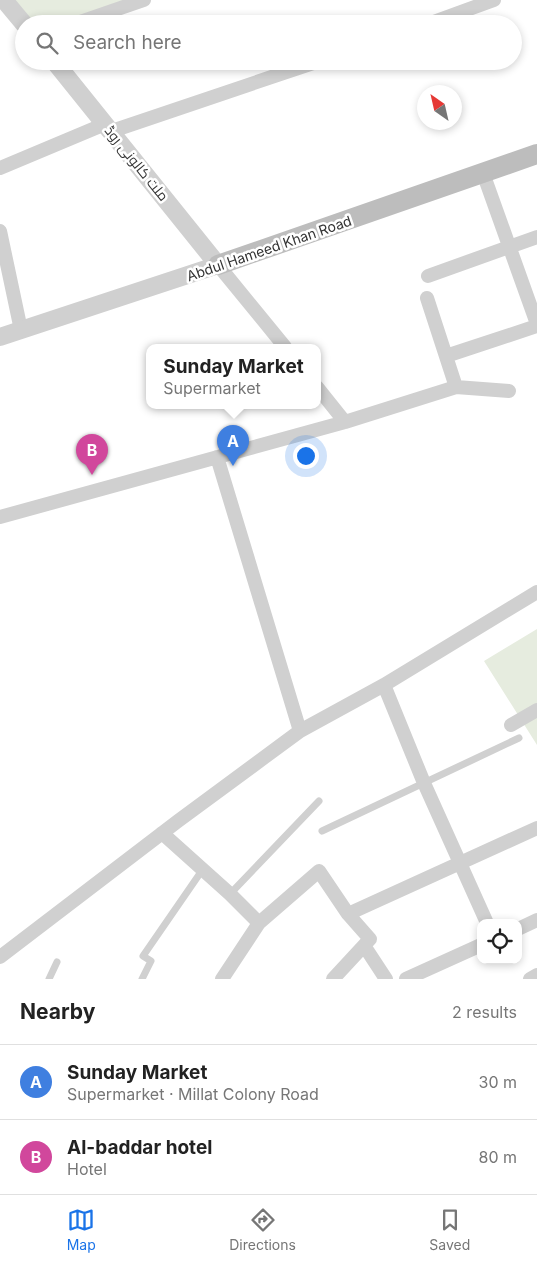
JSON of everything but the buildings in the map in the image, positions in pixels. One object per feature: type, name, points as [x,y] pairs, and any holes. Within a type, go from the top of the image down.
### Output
[{"type":"main road","name":"Abdul Hameed Khan Road","points":[[218,265],[537,154]]},
{"type":"street","points":[[4,0],[16,15]]},
{"type":"street","points":[[100,15],[144,0]]},
{"type":"street","points":[[453,15],[494,0]]},
{"type":"street","name":"ملت کالونی روڈ","points":[[61,70],[218,265]]},
{"type":"street","points":[[0,168],[108,128],[291,70]]},
{"type":"street","points":[[446,356],[537,325],[483,173]]},
{"type":"street","points":[[0,231],[21,330]]},
{"type":"street","points":[[428,276],[537,237]]},
{"type":"street","points":[[218,265],[283,344]]},
{"type":"street","name":"Abdul Hameed Khan Road","points":[[0,337],[218,265]]},
{"type":"street","points":[[427,298],[456,387]]},
{"type":"street","points":[[0,517],[345,422],[456,387],[509,390]]},
{"type":"street","points":[[321,392],[345,422]]},
{"type":"street","points":[[217,458],[300,731]]},
{"type":"street","points":[[0,956],[300,731],[384,685],[537,592]]},
{"type":"street","points":[[384,685],[424,783],[485,919]]},
{"type":"street","points":[[511,725],[537,710]]},
{"type":"street","points":[[348,914],[537,828]]},
{"type":"street","points":[[162,833],[230,894],[259,923]]},
{"type":"street","points":[[222,979],[259,923],[319,870],[348,914],[370,939],[334,979]]},
{"type":"street","points":[[522,927],[537,920]]},
{"type":"street","points":[[364,947],[386,979]]},
{"type":"street","points":[[406,979],[477,947]]},
{"type":"street","points":[[530,979],[537,975]]},
{"type":"lane","points":[[322,832],[519,738]]},
{"type":"lane","points":[[230,894],[319,801]]},
{"type":"lane","points":[[142,979],[151,961],[143,956],[203,869]]},
{"type":"lane","points":[[49,979],[57,962]]},
{"type":"shaded area","points":[[4,0],[144,0],[100,15],[16,15]]},
{"type":"shaded area","points":[[537,629],[537,745],[484,661]]},
{"type":"place","name":"Sunday Market","points":[[233,466]]},
{"type":"place","name":"Al-baddar hotel","points":[[92,475]]}]
